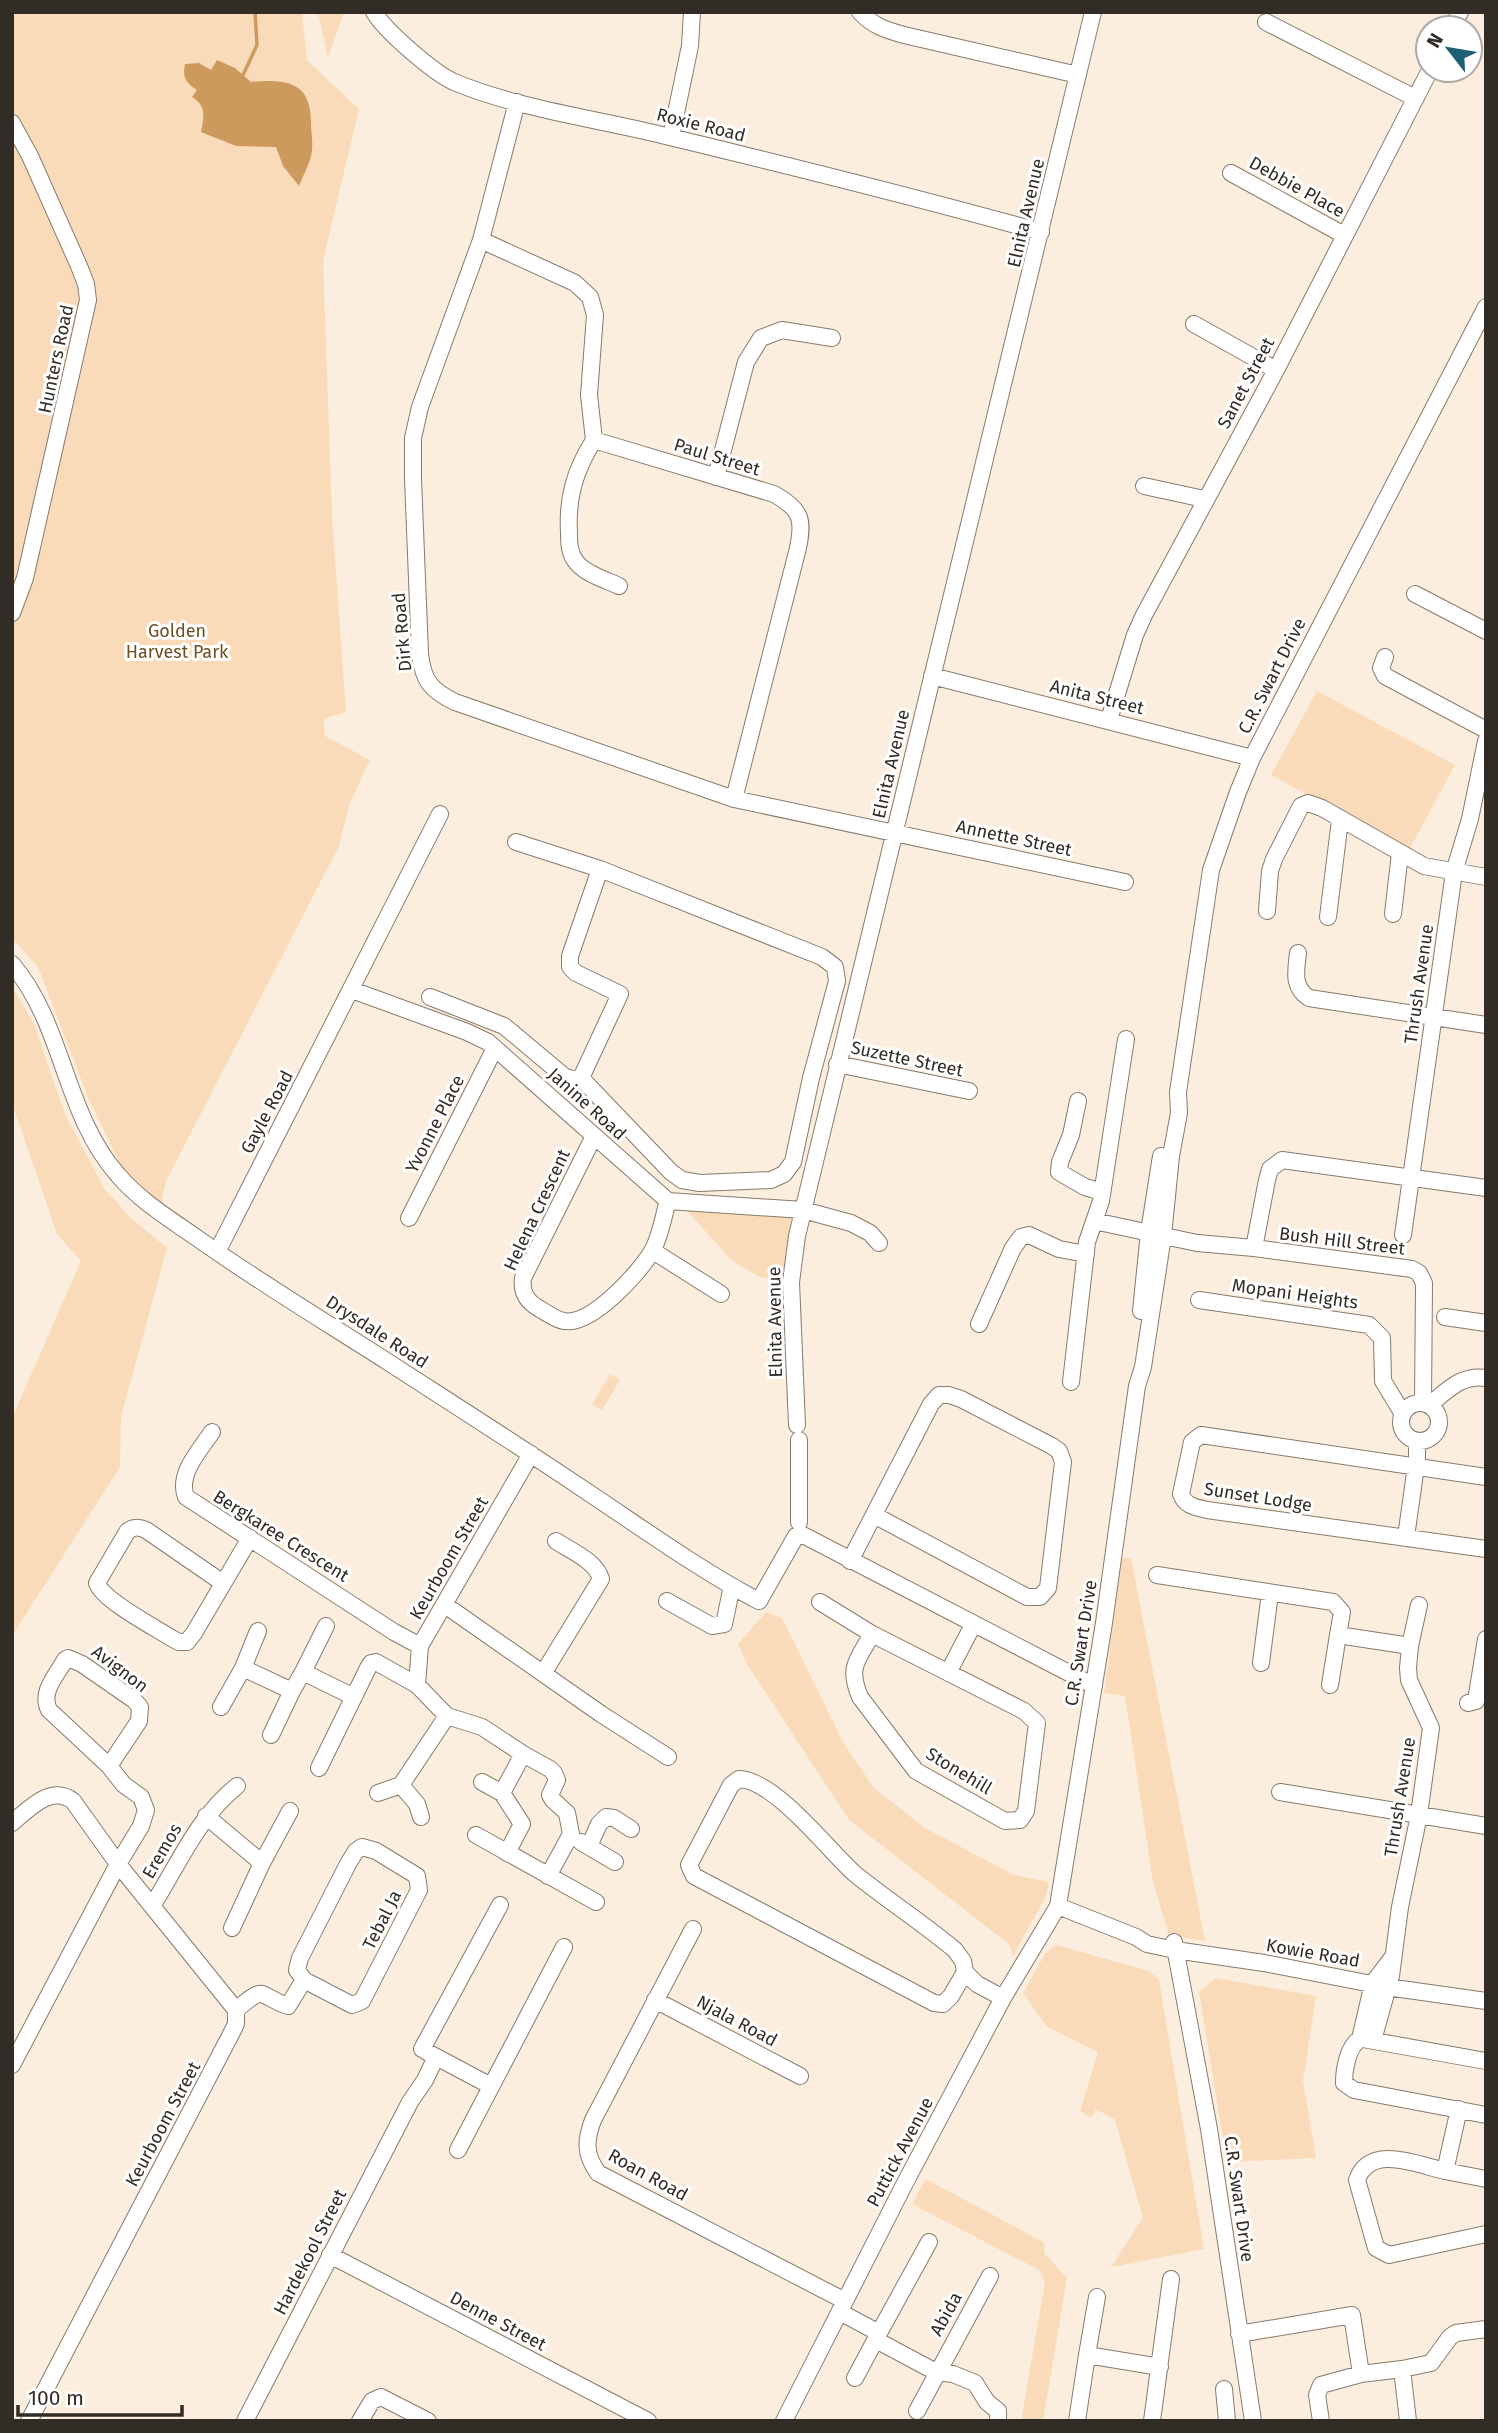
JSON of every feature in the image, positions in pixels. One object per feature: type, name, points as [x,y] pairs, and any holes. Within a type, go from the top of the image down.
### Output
[{"type":"street","name":"Roxie Road","points":[[374,12],[379,20],[440,74],[453,81],[517,102],[671,137],[1041,232]]},
{"type":"street","points":[[671,137],[690,46],[692,12]]},
{"type":"street","points":[[859,12],[880,28],[904,35],[1078,75]]},
{"type":"street","name":"Elnita Avenue","points":[[799,1531],[798,1433],[791,1282],[794,1250],[1093,12]]},
{"type":"street","points":[[1265,22],[1415,98]]},
{"type":"street","name":"Sanet Street","points":[[1109,720],[1144,615],[1276,370],[1422,84]]},
{"type":"street","name":"Dirk Road","points":[[517,102],[481,240],[420,407],[413,438],[420,654],[426,679],[443,696],[455,702],[734,799],[894,832]]},
{"type":"street","name":"Hunters Road","points":[[12,123],[30,156],[79,266],[86,284],[88,300],[25,578],[12,613]]},
{"type":"street","name":"Debbie Place","points":[[1231,173],[1344,234]]},
{"type":"street","points":[[481,240],[575,283],[590,297],[595,315],[589,395],[594,440],[582,458],[572,487],[568,520],[570,550],[574,560],[582,568],[620,586]]},
{"type":"street","name":"C.R. Swart Drive","points":[[1058,1906],[1094,1686],[1137,1386],[1134,1377],[1135,1364],[1156,1234],[1161,1156],[1178,1092],[1211,870],[1252,758],[1486,307]]},
{"type":"street","points":[[1194,324],[1276,370]]},
{"type":"street","points":[[716,477],[746,362],[761,338],[782,330],[832,338]]},
{"type":"street","name":"Paul Street","points":[[594,440],[774,494],[789,502],[797,512],[802,530],[734,799]]},
{"type":"street","points":[[1144,486],[1205,499]]},
{"type":"street","points":[[1415,594],[1486,631]]},
{"type":"street","points":[[1385,657],[1382,674],[1486,730]]},
{"type":"street","name":"Anita Street","points":[[932,676],[1252,758]]},
{"type":"street","name":"Thrush Avenue","points":[[1403,1235],[1454,872],[1470,819],[1486,741]]},
{"type":"street","points":[[1267,911],[1270,871],[1274,859],[1301,806],[1308,803],[1430,868],[1486,877]]},
{"type":"street","name":"Gayle Road","points":[[217,1252],[440,814]]},
{"type":"street","points":[[1328,917],[1340,820]]},
{"type":"street","name":"Annette Street","points":[[894,832],[1125,882]]},
{"type":"street","points":[[516,842],[600,869],[821,957],[835,967],[837,981],[811,1078],[793,1161],[789,1169],[777,1179],[700,1183],[682,1180],[671,1172],[582,1077]]},
{"type":"street","points":[[1393,914],[1400,853]]},
{"type":"street","points":[[582,1077],[620,994],[576,973],[570,967],[570,956],[600,869]]},
{"type":"street","points":[[1298,953],[1295,976],[1297,986],[1309,998],[1486,1025]]},
{"type":"street","name":"Drysdale Road","points":[[12,964],[28,983],[43,1011],[76,1107],[118,1175],[151,1206],[217,1252],[759,1601],[799,1531]]},
{"type":"street","name":"Janine Road","points":[[352,990],[467,1032],[495,1048],[668,1201]]},
{"type":"street","points":[[430,997],[496,1021],[565,1077],[582,1077]]},
{"type":"street","points":[[1071,1382],[1086,1254],[1102,1192],[1126,1039]]},
{"type":"street","name":"Yvonne Place","points":[[409,1218],[495,1048]]},
{"type":"street","name":"Suzette Street","points":[[837,1064],[970,1091]]},
{"type":"street","points":[[580,1122],[601,1098]]},
{"type":"street","points":[[1078,1101],[1072,1135],[1059,1165],[1059,1172],[1085,1187],[1102,1192]]},
{"type":"street","name":"Helena Crescent","points":[[594,1136],[523,1278],[522,1288],[531,1304],[559,1320],[574,1322],[602,1306],[620,1292],[653,1251],[668,1201]]},
{"type":"street","points":[[1094,1221],[1197,1243],[1254,1248],[1267,1180],[1274,1164],[1282,1160],[1486,1188]]},
{"type":"street","points":[[668,1201],[803,1210],[851,1223],[870,1233],[879,1243]]},
{"type":"street","points":[[979,1324],[1020,1237],[1029,1235],[1059,1249],[1086,1254]]},
{"type":"street","name":"Bush Hill Street","points":[[1254,1248],[1412,1269],[1419,1273],[1424,1283],[1426,1404]]},
{"type":"street","points":[[653,1251],[720,1294]]},
{"type":"street","name":"Mopani Heights","points":[[1199,1300],[1369,1325],[1382,1338],[1383,1381],[1403,1414]]},
{"type":"street","points":[[1445,1317],[1486,1323]]},
{"type":"street","points":[[1426,1404],[1437,1415],[1438,1428],[1430,1438],[1417,1441],[1403,1431],[1401,1425],[1403,1414],[1411,1405],[1426,1404],[1461,1380],[1471,1377],[1486,1378]]},
{"type":"street","points":[[850,1561],[931,1404],[939,1395],[961,1399],[1052,1446],[1062,1455],[1048,1588],[1040,1597],[1027,1597],[874,1515]]},
{"type":"street","name":"Bergkaree Crescent","points":[[212,1432],[187,1471],[182,1488],[186,1497],[394,1632],[420,1646]]},
{"type":"street","name":"Sunset Lodge","points":[[1486,1477],[1201,1435],[1192,1442],[1181,1493],[1187,1503],[1207,1510],[1486,1549]]},
{"type":"street","points":[[1406,1537],[1417,1441]]},
{"type":"street","name":"Keurboom Street","points":[[417,1685],[420,1646],[531,1454]]},
{"type":"street","points":[[223,1583],[138,1527],[130,1529],[124,1536],[97,1583],[99,1590],[110,1599],[183,1643],[194,1633],[250,1538]]},
{"type":"street","points":[[799,1531],[850,1561],[1094,1686]]},
{"type":"street","points":[[544,1672],[601,1579],[591,1564],[556,1541]]},
{"type":"street","points":[[1157,1575],[1333,1602],[1342,1612],[1330,1685]]},
{"type":"street","points":[[667,1601],[718,1627],[724,1624],[732,1586]]},
{"type":"street","points":[[1261,1663],[1270,1593]]},
{"type":"street","points":[[820,1602],[872,1634]]},
{"type":"street","points":[[445,1605],[601,1714],[668,1757]]},
{"type":"street","name":"Thrush Avenue","points":[[1382,1980],[1392,1958],[1419,1815],[1431,1727],[1409,1680],[1410,1646],[1419,1605]]},
{"type":"street","points":[[949,1671],[974,1625]]},
{"type":"street","points":[[271,1735],[326,1626]]},
{"type":"street","points":[[221,1707],[243,1668],[258,1631]]},
{"type":"street","name":"Stonehill","points":[[872,1634],[949,1671],[1024,1710],[1037,1723],[1026,1811],[1020,1820],[1005,1821],[916,1771],[860,1697],[853,1670],[872,1634]]},
{"type":"street","points":[[1338,1635],[1410,1646]]},
{"type":"street","points":[[1477,1702],[1486,1639]]},
{"type":"street","name":"Avignon","points":[[109,1766],[138,1721],[140,1707],[82,1664],[68,1658],[46,1693],[45,1703],[51,1713],[109,1766],[117,1778],[141,1797],[146,1805],[141,1826],[118,1864]]},
{"type":"street","points":[[320,1768],[368,1668],[374,1662],[417,1685],[447,1716],[482,1727],[550,1769],[556,1776],[551,1797],[567,1813],[570,1834],[548,1876]]},
{"type":"street","points":[[243,1668],[292,1691]]},
{"type":"street","points":[[303,1672],[354,1697]]},
{"type":"street","points":[[378,1793],[401,1785],[447,1716]]},
{"type":"street","points":[[502,1793],[523,1754]]},
{"type":"street","points":[[965,1972],[943,2004],[934,2003],[694,1876],[689,1865],[731,1785],[739,1779],[746,1779],[788,1806],[854,1872],[954,1950],[963,1961],[965,1972],[977,1984],[1003,1998]]},
{"type":"street","points":[[482,1782],[502,1793],[522,1824],[507,1853]]},
{"type":"street","points":[[401,1785],[417,1804],[421,1817]]},
{"type":"street","name":"Eremos","points":[[152,1906],[206,1816],[237,1786]]},
{"type":"street","points":[[1280,1792],[1486,1826]]},
{"type":"street","points":[[12,1823],[49,1796],[66,1796],[84,1814],[118,1864],[236,2010],[256,1993],[288,2006],[303,1980]]},
{"type":"street","points":[[232,1928],[290,1811]]},
{"type":"street","name":"Eremos","points":[[206,1816],[262,1863]]},
{"type":"street","points":[[589,1846],[599,1824],[606,1817],[614,1818],[631,1829]]},
{"type":"street","points":[[570,1834],[615,1862]]},
{"type":"street","points":[[476,1835],[596,1902]]},
{"type":"street","name":"Tebal Ja","points":[[365,1847],[376,1851],[417,1876],[419,1890],[359,2004],[347,2003],[303,1980],[297,1970],[300,1958],[355,1851],[365,1847]]},
{"type":"street","points":[[12,2065],[118,1864]]},
{"type":"street","name":"Hardekool Street","points":[[245,2421],[410,2102],[425,2080],[426,2051],[500,1905]]},
{"type":"street","name":"Kowie Road","points":[[1058,1906],[1136,1937],[1147,1936],[1206,1954],[1486,1992]]},
{"type":"street","name":"Puttick Avenue","points":[[784,2421],[1003,1998],[1058,1906]]},
{"type":"street","name":"Roan Road","points":[[693,1928],[593,2120],[586,2143],[591,2164],[598,2173],[842,2306]]},
{"type":"street","name":"C.R. Swart Drive","points":[[1174,1946],[1209,2129],[1253,2421]]},
{"type":"street","name":"Kowie Road","points":[[1174,1946],[1382,1980],[1486,2001]]},
{"type":"street","points":[[458,2150],[564,1947]]},
{"type":"street","points":[[1182,1989],[1190,1969],[1206,1954]]},
{"type":"street","points":[[1366,2040],[1382,1980]]},
{"type":"street","name":"Njala Road","points":[[655,2000],[800,2076]]},
{"type":"street","name":"Keurboom Street","points":[[29,2421],[230,2036],[236,2024],[236,2010]]},
{"type":"street","points":[[1486,2061],[1366,2040],[1354,2042],[1344,2078],[1344,2083],[1349,2088],[1486,2115]]},
{"type":"street","points":[[426,2051],[491,2086]]},
{"type":"street","points":[[1445,2171],[1459,2109]]},
{"type":"street","points":[[1486,2179],[1380,2158],[1373,2160],[1360,2171],[1357,2180],[1376,2248],[1389,2255],[1486,2234]]},
{"type":"street","points":[[855,2378],[929,2242]]},
{"type":"street","name":"Denne Street","points":[[330,2255],[648,2421]]},
{"type":"street","name":"Abida","points":[[917,2411],[990,2276]]},
{"type":"street","points":[[1152,2421],[1171,2279]]},
{"type":"street","points":[[1077,2421],[1097,2297]]},
{"type":"street","points":[[842,2306],[878,2336],[936,2372],[953,2374],[975,2383],[987,2402],[998,2411],[998,2421]]},
{"type":"street","points":[[1238,2334],[1352,2315],[1361,2374]]},
{"type":"street","points":[[1321,2421],[1317,2395],[1321,2385],[1361,2374],[1431,2364],[1450,2337],[1456,2333],[1486,2329]]},
{"type":"street","points":[[1087,2355],[1160,2367]]},
{"type":"street","points":[[1402,2369],[1408,2421]]},
{"type":"street","points":[[1224,2389],[1227,2421]]},
{"type":"street","points":[[360,2421],[372,2401],[381,2397],[428,2421]]},
{"type":"green space","name":"Golden Harvest Park","points":[[12,12],[302,12],[307,60],[359,109],[323,261],[332,515],[346,712],[324,719],[325,736],[370,760],[349,805],[339,846],[166,1181],[161,1206],[125,1174],[89,1100],[38,967],[12,938]]},
{"type":"green space","points":[[318,12],[344,12],[328,58]]},
{"type":"green space","points":[[1317,691],[1455,765],[1409,850],[1271,775]]},
{"type":"green space","points":[[12,986],[34,1024],[65,1114],[104,1188],[131,1218],[167,1248],[121,1417],[120,1467],[12,1636],[12,1418],[81,1261],[57,1234],[12,1103]]},
{"type":"green space","points":[[683,1206],[799,1212],[788,1282],[759,1277],[732,1261]]},
{"type":"green space","points":[[610,1374],[620,1380],[602,1410],[592,1404]]},
{"type":"green space","points":[[1122,1558],[1131,1558],[1205,1941],[1169,1935],[1153,1882],[1125,1696],[1104,1693]]},
{"type":"green space","points":[[766,1612],[782,1618],[843,1742],[874,1788],[925,1828],[1014,1875],[1049,1882],[1046,1896],[1013,1956],[1009,1944],[849,1820],[748,1666],[738,1644]]},
{"type":"green space","points":[[1056,1945],[1149,1971],[1159,1980],[1204,2249],[1111,2267],[1143,2218],[1115,2120],[1096,2109],[1091,2118],[1080,2111],[1098,2052],[1047,2027],[1023,1993],[1045,1954]]},
{"type":"green space","points":[[1216,1978],[1316,1996],[1303,2081],[1316,2158],[1227,2162],[1199,1992]]},
{"type":"green space","points":[[926,2179],[1045,2243],[1044,2253],[1067,2278],[1043,2421],[1021,2421],[1045,2282],[1039,2270],[912,2204]]},
{"type":"shaded area","points":[[217,60],[235,68],[251,82],[285,83],[294,86],[307,98],[312,150],[299,186],[283,166],[276,147],[236,146],[201,132],[203,112],[200,104],[192,97],[197,90],[186,79],[185,64],[199,63],[211,70]]},
{"type":"waterway","points":[[243,75],[257,45],[255,12]]}]
